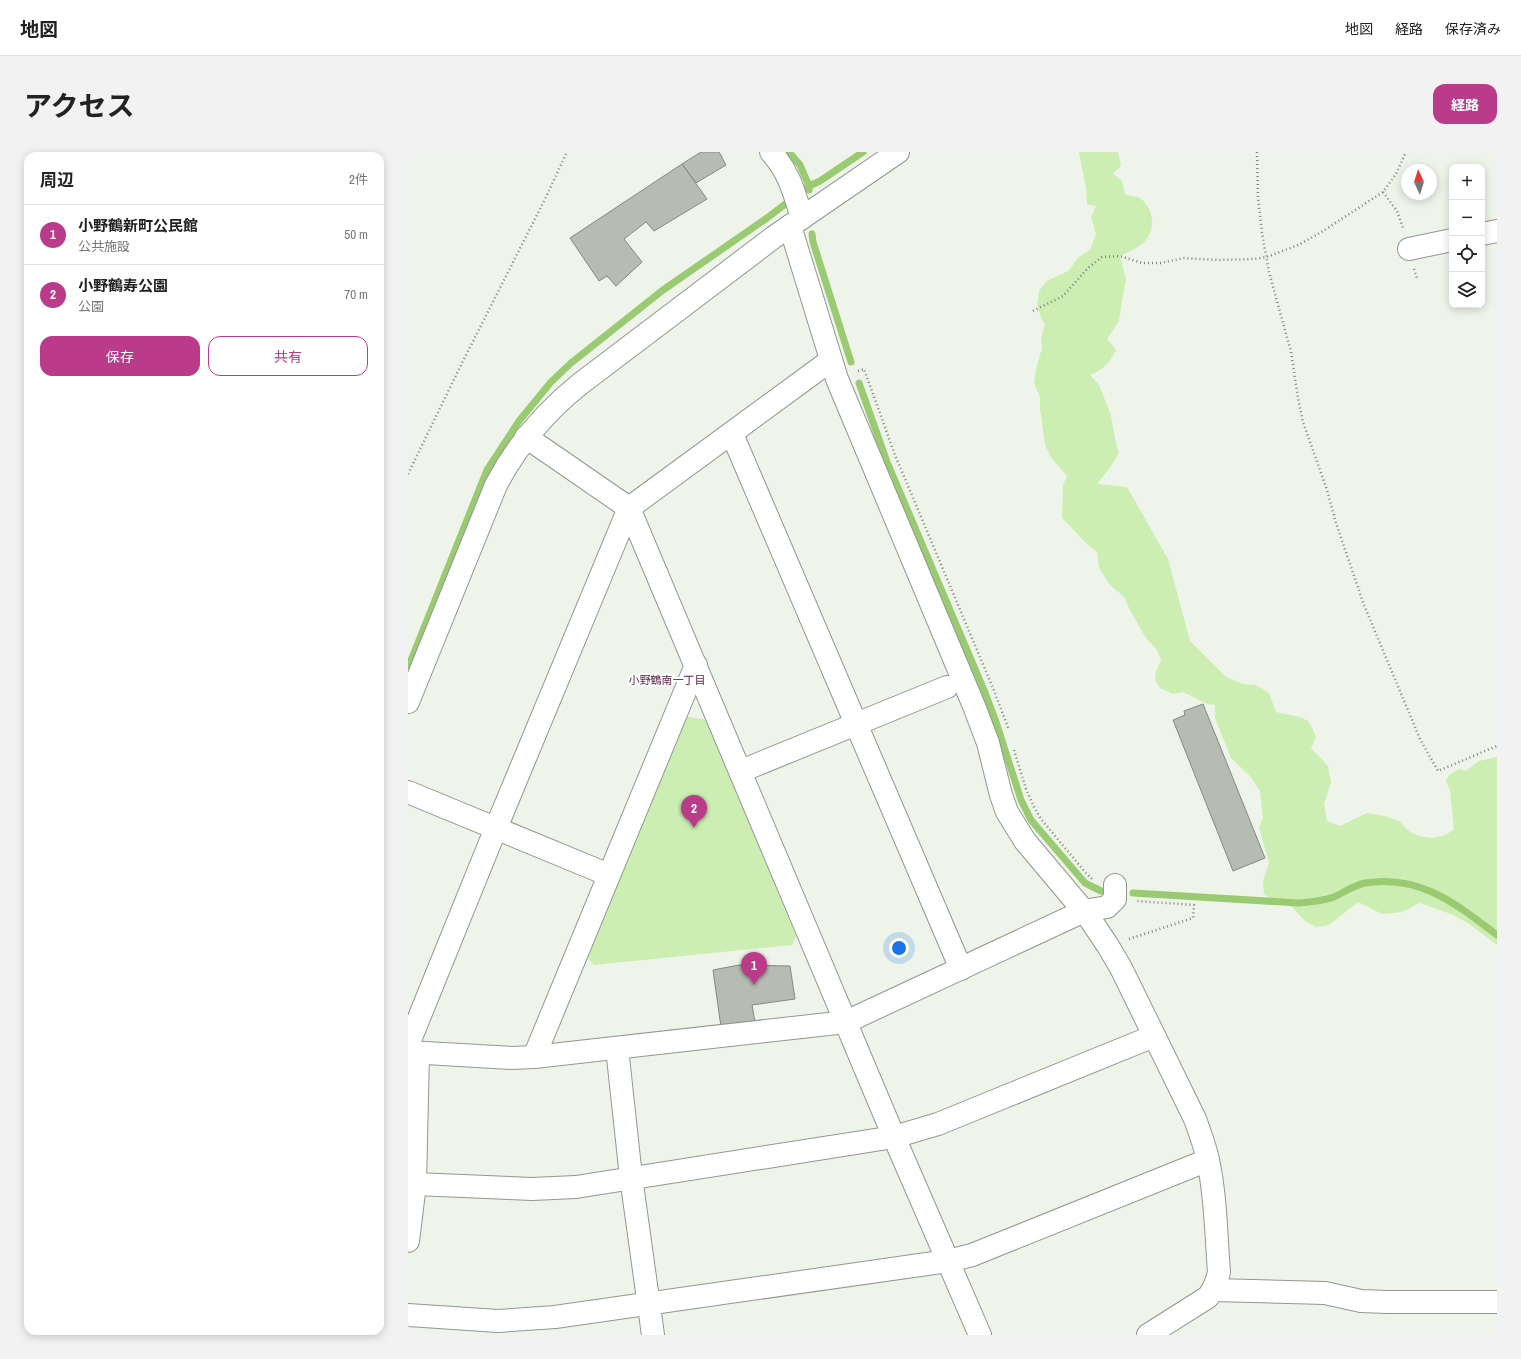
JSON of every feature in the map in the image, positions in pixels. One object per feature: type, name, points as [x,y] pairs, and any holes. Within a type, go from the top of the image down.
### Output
[{"type":"street","points":[[771,152],[786,173],[793,189],[796,222],[837,379],[977,714],[988,743],[1001,795],[1007,812],[1025,841],[1084,911],[1108,946],[1118,963],[1195,1119],[1203,1140],[1213,1190],[1219,1272],[1217,1282],[1208,1296],[1148,1335]]},
{"type":"street","points":[[408,702],[496,484],[526,437],[544,416],[571,391],[796,222],[898,152]]},
{"type":"street","points":[[1485,233],[1497,231]]},
{"type":"street","points":[[1409,248],[1449,241]]},
{"type":"street","points":[[408,1241],[415,1184],[411,1050],[496,828],[629,508],[831,360]]},
{"type":"street","points":[[732,434],[961,969]]},
{"type":"street","points":[[526,437],[629,508],[894,1137],[980,1335]]},
{"type":"street","points":[[534,1057],[696,665]]},
{"type":"street","points":[[741,771],[947,687]]},
{"type":"street","points":[[408,792],[608,875]]},
{"type":"street","points":[[411,1050],[512,1058],[534,1057],[846,1022],[1084,911],[1107,907],[1115,892]]},
{"type":"street","points":[[415,1184],[532,1189],[576,1187],[631,1177],[894,1137],[938,1124],[1154,1036]]},
{"type":"street","points":[[617,1048],[631,1177],[653,1335]]},
{"type":"street","points":[[408,1315],[498,1321],[555,1317],[948,1261],[972,1255],[1208,1160]]},
{"type":"street","points":[[1213,1290],[1326,1293],[1361,1301],[1497,1302]]},
{"type":"path","points":[[408,474],[567,152]]},
{"type":"path","points":[[1257,152],[1258,197],[1266,257],[1291,352],[1303,422],[1327,490],[1335,520],[1364,605],[1420,739],[1438,771],[1497,746]]},
{"type":"path","points":[[1032,311],[1063,296],[1088,268],[1102,257],[1120,256],[1142,263],[1160,263],[1184,258],[1218,260],[1254,259],[1266,257],[1298,245],[1383,192],[1396,174],[1406,152]]},
{"type":"path","points":[[864,369],[895,455],[993,688],[1010,736]]},
{"type":"path","points":[[1013,744],[1026,789],[1041,818],[1091,879],[1115,892],[1194,905],[1193,918],[1108,946]]},
{"type":"green space","points":[[1079,152],[1118,152],[1121,166],[1113,174],[1122,181],[1125,195],[1140,198],[1147,206],[1152,216],[1152,227],[1146,240],[1136,248],[1120,256],[1126,279],[1119,321],[1107,339],[1116,350],[1106,366],[1090,375],[1099,385],[1111,415],[1119,453],[1097,484],[1127,487],[1168,559],[1190,641],[1226,677],[1243,684],[1256,685],[1269,693],[1276,712],[1299,717],[1309,722],[1316,737],[1311,748],[1328,766],[1331,782],[1324,804],[1327,821],[1340,826],[1367,813],[1385,816],[1399,821],[1410,832],[1419,836],[1432,838],[1443,836],[1454,830],[1450,791],[1446,781],[1449,775],[1459,769],[1466,771],[1479,761],[1497,757],[1497,945],[1468,923],[1451,914],[1420,903],[1402,912],[1382,914],[1358,902],[1329,925],[1316,927],[1305,921],[1292,907],[1273,900],[1264,894],[1263,881],[1269,863],[1259,827],[1263,818],[1260,791],[1250,776],[1231,758],[1215,718],[1215,705],[1207,704],[1183,692],[1173,694],[1160,688],[1155,680],[1156,671],[1161,660],[1157,650],[1146,638],[1124,597],[1109,584],[1099,567],[1097,552],[1088,545],[1062,518],[1063,485],[1067,476],[1050,456],[1045,444],[1040,409],[1040,397],[1034,383],[1042,348],[1041,337],[1045,325],[1041,318],[1037,304],[1039,291],[1047,281],[1068,271],[1079,257],[1090,250],[1096,234],[1091,217],[1096,206],[1087,204],[1086,189]]},
{"type":"green space","points":[[684,716],[707,720],[796,936],[792,945],[594,965],[584,954]]},
{"type":"building","points":[[701,152],[719,152],[726,165],[696,183],[682,164]]},
{"type":"building","points":[[682,164],[707,199],[654,231],[646,222],[624,239],[642,262],[616,286],[607,276],[599,281],[570,238]]},
{"type":"building","points":[[1203,704],[1265,858],[1233,871],[1173,720],[1185,715],[1184,711]]},
{"type":"building","points":[[739,965],[790,966],[795,999],[752,1005],[755,1022],[721,1027],[713,970]]},
{"type":"waterway","points":[[408,668],[487,470],[519,421],[551,382],[571,363],[663,290],[767,218],[809,186],[800,165],[789,152]]},
{"type":"waterway","points":[[809,190],[809,186],[820,181],[863,152]]},
{"type":"waterway","points":[[812,234],[813,242],[851,362]]},
{"type":"waterway","points":[[859,383],[887,462],[984,690],[1021,800],[1031,820],[1085,883],[1101,891]]},
{"type":"waterway","points":[[1133,893],[1299,903],[1330,898],[1365,883],[1385,881],[1403,883],[1420,887],[1436,894],[1467,913],[1497,935]]},
{"type":"place","name":"小野鶴寿公園","points":[[694,828]]},
{"type":"place","name":"小野鶴新町公民館","points":[[754,985]]},
{"type":"district","name":"小野鶴南一丁目","points":[[667,680]]}]
